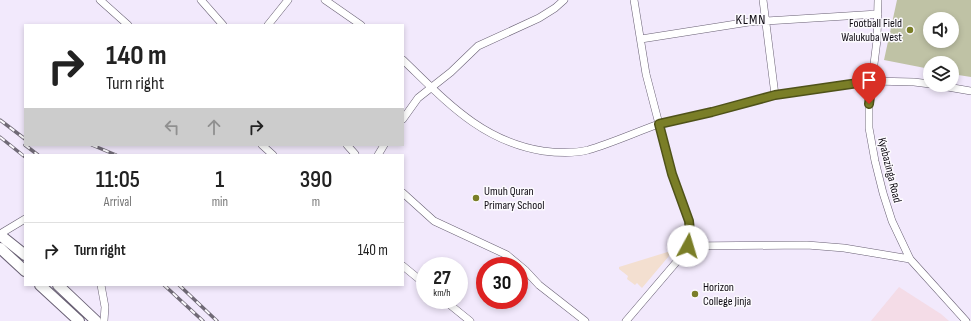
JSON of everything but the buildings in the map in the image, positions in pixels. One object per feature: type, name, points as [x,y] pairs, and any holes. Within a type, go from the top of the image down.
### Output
[{"type":"highway","points":[[0,234],[24,254]]},
{"type":"highway","points":[[0,248],[24,270]]},
{"type":"highway","points":[[41,286],[79,321]]},
{"type":"highway","points":[[59,286],[96,321]]},
{"type":"street","points":[[100,0],[127,24]]},
{"type":"street","points":[[201,0],[222,24]]},
{"type":"street","points":[[269,24],[288,0]]},
{"type":"street","points":[[325,0],[360,24]]},
{"type":"street","points":[[404,118],[418,98],[451,72],[478,46],[539,18],[555,8],[564,0]]},
{"type":"street","points":[[626,321],[685,252],[688,246],[690,231],[689,221],[672,174],[646,74],[634,0]]},
{"type":"street","points":[[763,0],[775,95]]},
{"type":"street","name":"Kyabazinga Road","points":[[878,0],[878,14],[869,104],[869,128],[883,193],[892,221],[910,259],[966,321]]},
{"type":"street","points":[[641,39],[690,30],[765,21],[878,14]]},
{"type":"street","points":[[404,61],[448,104],[479,127],[505,141],[526,148],[554,152],[588,150],[659,124],[712,112],[775,95],[872,81],[923,83]]},
{"type":"street","points":[[959,89],[971,91]]},
{"type":"street","points":[[263,146],[272,154]]},
{"type":"street","points":[[348,146],[355,154]]},
{"type":"street","points":[[404,194],[434,221],[508,255],[539,285],[585,321]]},
{"type":"street","points":[[0,234],[24,220]]},
{"type":"street","points":[[688,246],[807,245],[844,248],[910,259]]},
{"type":"street","points":[[404,267],[416,277]]},
{"type":"street","points":[[101,286],[105,307],[104,321]]},
{"type":"street","points":[[455,309],[470,321]]},
{"type":"shaded area","points":[[674,250],[642,288],[637,283],[635,285],[627,279],[628,276],[619,269],[619,267]]},
{"type":"shaded area","points":[[899,287],[941,314],[949,321],[871,321]]},
{"type":"green space","name":"Football Field Walukuba West","points":[[897,0],[971,0],[971,77],[959,75],[959,56],[923,56],[923,68],[884,60]]},
{"type":"railway","points":[[0,120],[24,138]]},
{"type":"railway","points":[[0,137],[24,156]]},
{"type":"railway","points":[[26,146],[37,154]]},
{"type":"railway","points":[[94,146],[114,154]]},
{"type":"railway","points":[[165,286],[203,321]]},
{"type":"railway","points":[[180,286],[217,321]]},
{"type":"place","name":"Football Field Walukuba West","points":[[910,30]]},
{"type":"place","name":"Umuh Quran Primary School","points":[[476,198]]},
{"type":"place","name":"Horizon College Jinja","points":[[695,294]]},
{"type":"district","name":"KLMN","points":[[751,19]]},
{"type":"route","points":[[688,246],[690,231],[689,221],[672,174],[659,124],[712,112],[775,95],[872,81],[869,104]]}]
